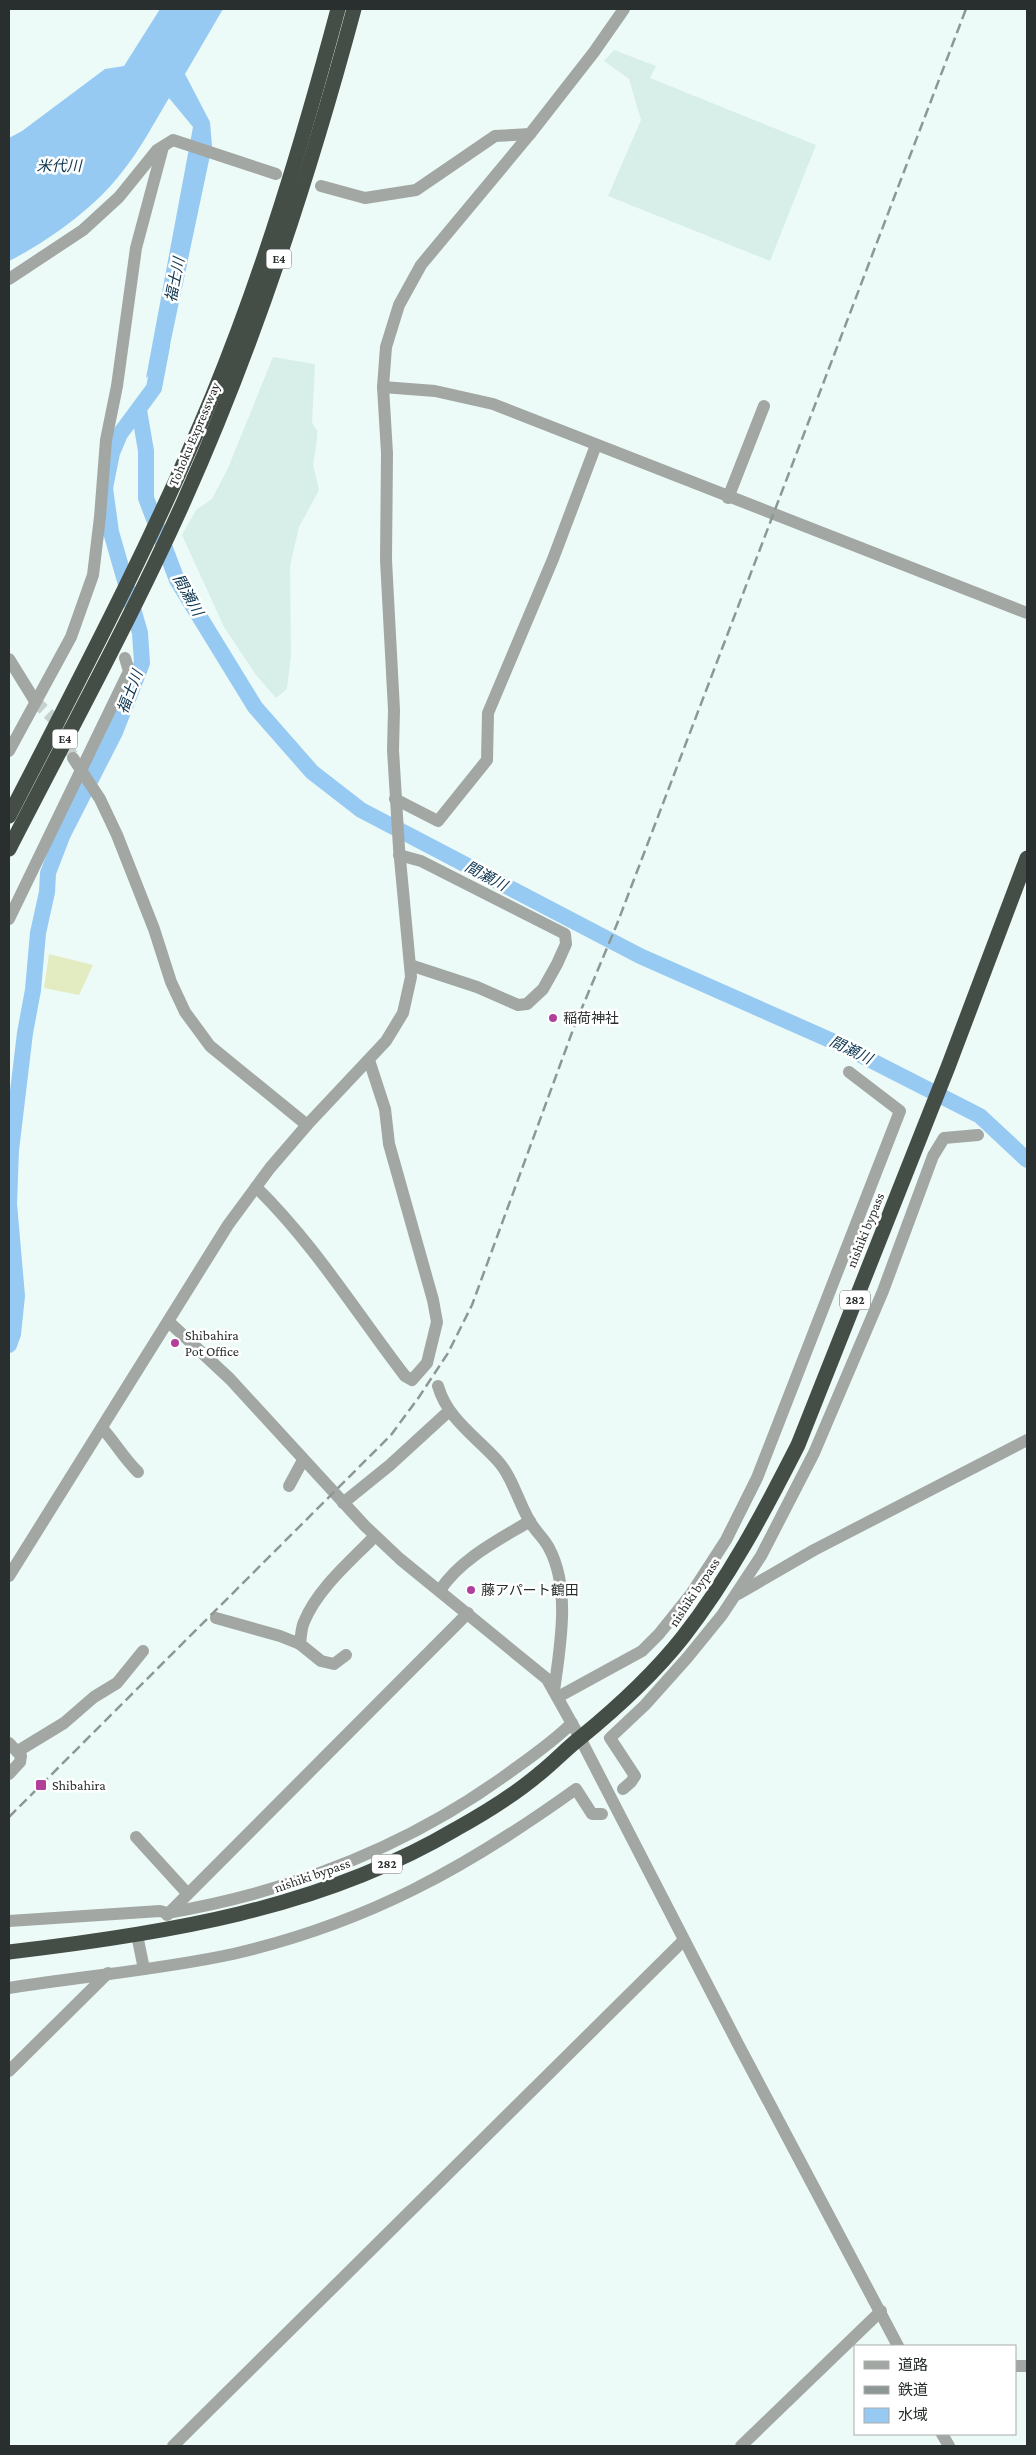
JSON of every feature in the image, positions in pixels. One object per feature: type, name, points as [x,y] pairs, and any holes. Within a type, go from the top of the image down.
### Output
[{"type":"highway","name":"Tohoku Expressway","points":[[9,816],[174,484],[212,396],[267,246],[309,116],[338,9]]},
{"type":"highway","name":"Tohoku Expressway","points":[[9,849],[122,629],[184,502],[227,399],[266,298],[321,128],[354,9]]},
{"type":"highway","name":"nishiki bypass","points":[[9,1952],[137,1935],[258,1910],[334,1886],[415,1852],[496,1804],[538,1775],[645,1681],[684,1636],[724,1577],[776,1490],[798,1446],[945,1074],[1027,858]]},
{"type":"street","points":[[9,1576],[228,1225],[256,1187],[307,1125],[386,1041],[403,1013],[409,992],[410,965],[395,805],[394,710],[390,668],[386,560],[387,453],[383,387],[386,348],[392,322],[421,265],[530,134],[594,52],[624,9]]},
{"type":"street","points":[[320,186],[365,198],[416,190],[495,136],[530,134]]},
{"type":"street","points":[[9,751],[71,638],[93,575],[106,440],[117,386],[136,248],[168,144]]},
{"type":"street","points":[[9,279],[83,230],[119,197],[156,150],[168,144],[225,157],[276,174]]},
{"type":"street","points":[[383,387],[435,391],[493,404],[728,498],[1027,613]]},
{"type":"street","points":[[728,498],[764,406]]},
{"type":"street","points":[[395,805],[438,821],[486,760],[488,713],[553,559],[596,445]]},
{"type":"street","points":[[9,919],[83,770],[129,671],[125,658]]},
{"type":"street","points":[[9,659],[35,701]]},
{"type":"street","points":[[73,758],[83,770],[100,798],[117,835],[154,929],[171,982],[185,1012],[210,1046],[307,1125]]},
{"type":"street","points":[[399,851],[565,934],[566,944],[543,989],[527,1004],[518,1006],[477,987],[410,965]]},
{"type":"street","points":[[256,1187],[283,1214],[330,1271],[371,1332],[405,1376],[412,1380],[427,1363],[437,1322],[433,1300],[389,1144],[386,1109],[369,1060]]},
{"type":"street","points":[[556,1694],[642,1651],[659,1634],[712,1563],[751,1492],[900,1111],[849,1072]]},
{"type":"street","points":[[623,1789],[635,1776],[610,1738],[645,1705],[687,1658],[736,1594],[771,1538],[814,1452],[884,1291],[933,1156],[944,1138],[978,1135]]},
{"type":"street","points":[[169,1322],[206,1354],[375,1536],[547,1679],[580,1738],[898,2345]]},
{"type":"street","points":[[438,1386],[449,1411],[498,1462],[530,1522],[549,1548],[560,1580],[562,1634],[556,1694]]},
{"type":"street","points":[[343,1503],[390,1465],[449,1411]]},
{"type":"street","points":[[102,1428],[114,1441],[128,1463],[138,1472]]},
{"type":"street","points":[[736,1594],[814,1550],[1027,1440]]},
{"type":"street","points":[[289,1486],[303,1460]]},
{"type":"street","points":[[440,1590],[449,1577],[471,1558],[530,1522]]},
{"type":"street","points":[[300,1644],[303,1622],[314,1603],[375,1536]]},
{"type":"street","points":[[165,1929],[167,1913],[468,1613]]},
{"type":"street","points":[[216,1618],[280,1636],[300,1644],[321,1661],[327,1663],[334,1664],[346,1655]]},
{"type":"street","points":[[9,1774],[20,1762],[21,1756],[12,1746],[64,1723],[94,1697],[117,1683],[143,1651]]},
{"type":"street","points":[[9,1922],[160,1911],[167,1913],[258,1894],[303,1880],[369,1854],[408,1836],[487,1788],[572,1723]]},
{"type":"street","points":[[9,1988],[198,1961],[272,1944],[350,1919],[390,1902],[474,1859],[576,1789],[592,1814],[602,1814]]},
{"type":"street","points":[[136,1837],[187,1893]]},
{"type":"street","points":[[137,1935],[144,1969]]},
{"type":"street","points":[[173,2446],[684,1940]]},
{"type":"street","points":[[9,2071],[108,1973]]},
{"type":"street","points":[[741,2446],[881,2311]]},
{"type":"street","points":[[943,2435],[949,2446]]},
{"type":"shaded area","points":[[614,50],[656,66],[650,78],[816,145],[770,261],[608,196],[641,120],[629,79],[604,61]]},
{"type":"shaded area","points":[[273,357],[315,364],[312,423],[317,430],[317,440],[313,465],[319,490],[299,527],[290,566],[291,655],[287,689],[276,698],[256,675],[224,627],[182,535],[196,510],[212,499],[228,468]]},
{"type":"green space","points":[[49,954],[93,965],[79,995],[44,988]]},
{"type":"water","name":"米代川","points":[[160,9],[223,9],[185,74],[210,122],[212,146],[167,359],[146,378],[193,127],[169,98],[129,164],[99,198],[55,234],[9,261],[9,138],[22,131],[105,69],[124,66]]},
{"type":"waterway","name":"福士川","points":[[9,1345],[13,1334],[17,1296],[9,1204],[11,1150],[25,1033],[33,990],[38,933],[47,892],[48,873],[63,834],[115,732],[142,663],[140,633],[111,532],[105,488],[112,453],[120,434],[154,388],[162,346]]},
{"type":"waterway","name":"間瀬川","points":[[139,410],[146,451],[146,498],[177,580],[255,707],[312,772],[361,810],[640,956],[839,1044],[980,1116],[1027,1160]]},
{"type":"tunnel","points":[[35,701],[59,724],[73,758]]},
{"type":"railway","points":[[9,1817],[391,1435],[448,1353],[472,1305],[574,1027],[617,924],[966,9]]},
{"type":"place","name":"稲荷神社","points":[[553,1018]]},
{"type":"place","name":"Shibahira Pot Office","points":[[175,1343]]},
{"type":"place","name":"藤アパート鶴田","points":[[471,1590]]},
{"type":"place","name":"Shibahira","points":[[41,1785]]}]
